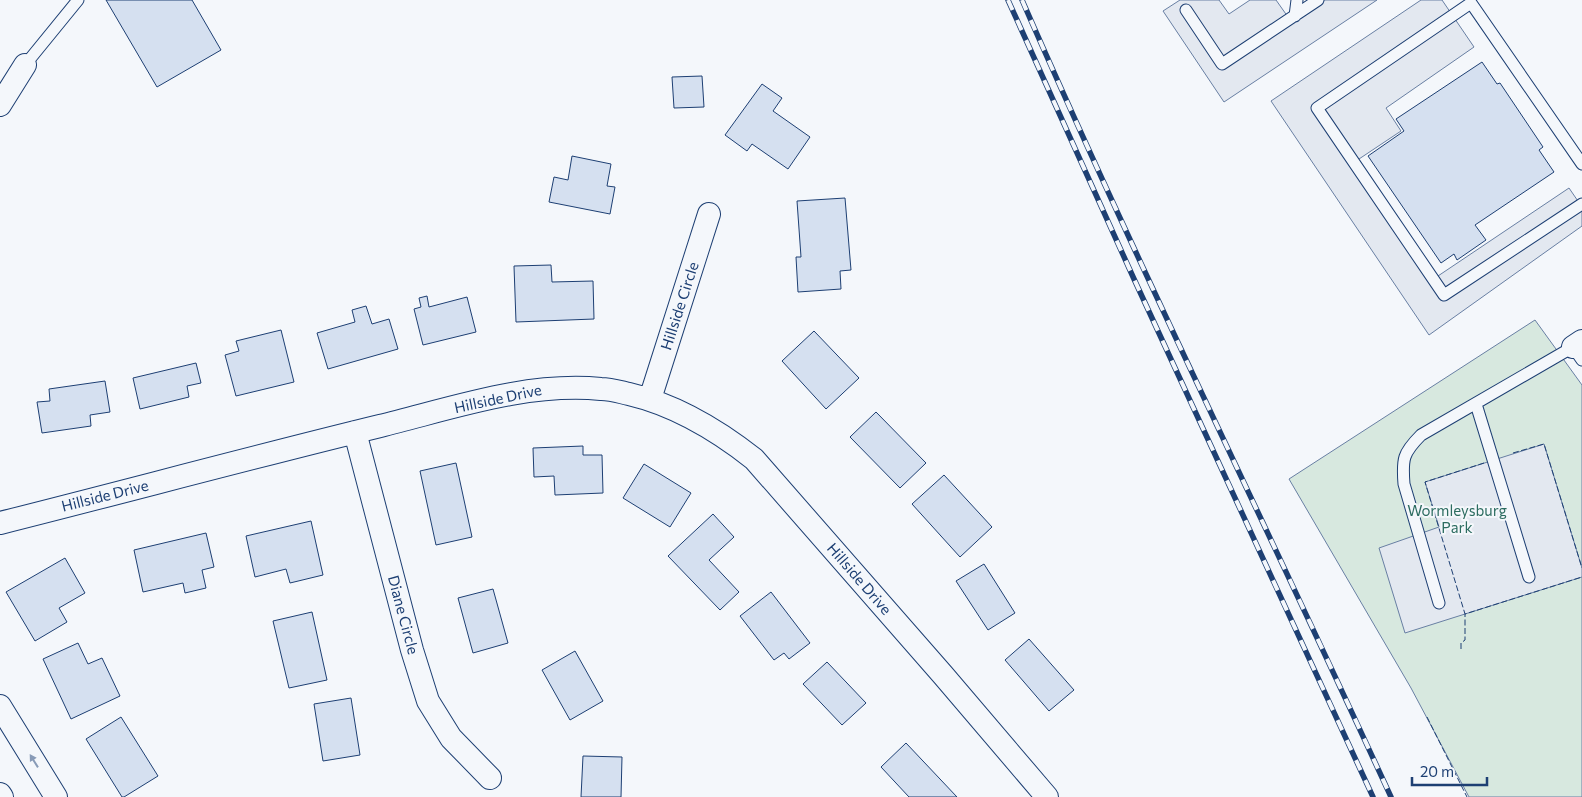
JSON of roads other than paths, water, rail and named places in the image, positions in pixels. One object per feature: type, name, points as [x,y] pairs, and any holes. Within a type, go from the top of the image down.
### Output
[{"type":"street","points":[[0,105],[25,65]]},
{"type":"street","name":"Hillside Circle","points":[[650,399],[710,214]]},
{"type":"street","name":"Hillside Drive","points":[[0,523],[524,390],[566,387],[604,389],[650,399],[694,418],[727,438],[754,459],[1047,797]]},
{"type":"street","name":"Diane Circle","points":[[355,432],[412,650],[428,701],[451,738],[490,778]]},
{"type":"street","points":[[0,706],[6,729],[56,797]]},
{"type":"lane","points":[[25,65],[78,0]]},
{"type":"lane","points":[[1295,16],[1297,0]]},
{"type":"lane","points":[[1186,10],[1222,64],[1318,0]]},
{"type":"lane","points":[[1582,164],[1471,3],[1317,108],[1444,295],[1582,204]]},
{"type":"lane","points":[[1439,603],[1404,484],[1402,464],[1408,448],[1421,435],[1579,349]]},
{"type":"lane","points":[[1476,404],[1529,577]]},
{"type":"railway","points":[[1008,0],[1134,279],[1373,797]]},
{"type":"railway","points":[[1022,0],[1158,300],[1391,797]]},
{"type":"park label","name":"Wormleysburg Park","points":[[1457,520]]}]
